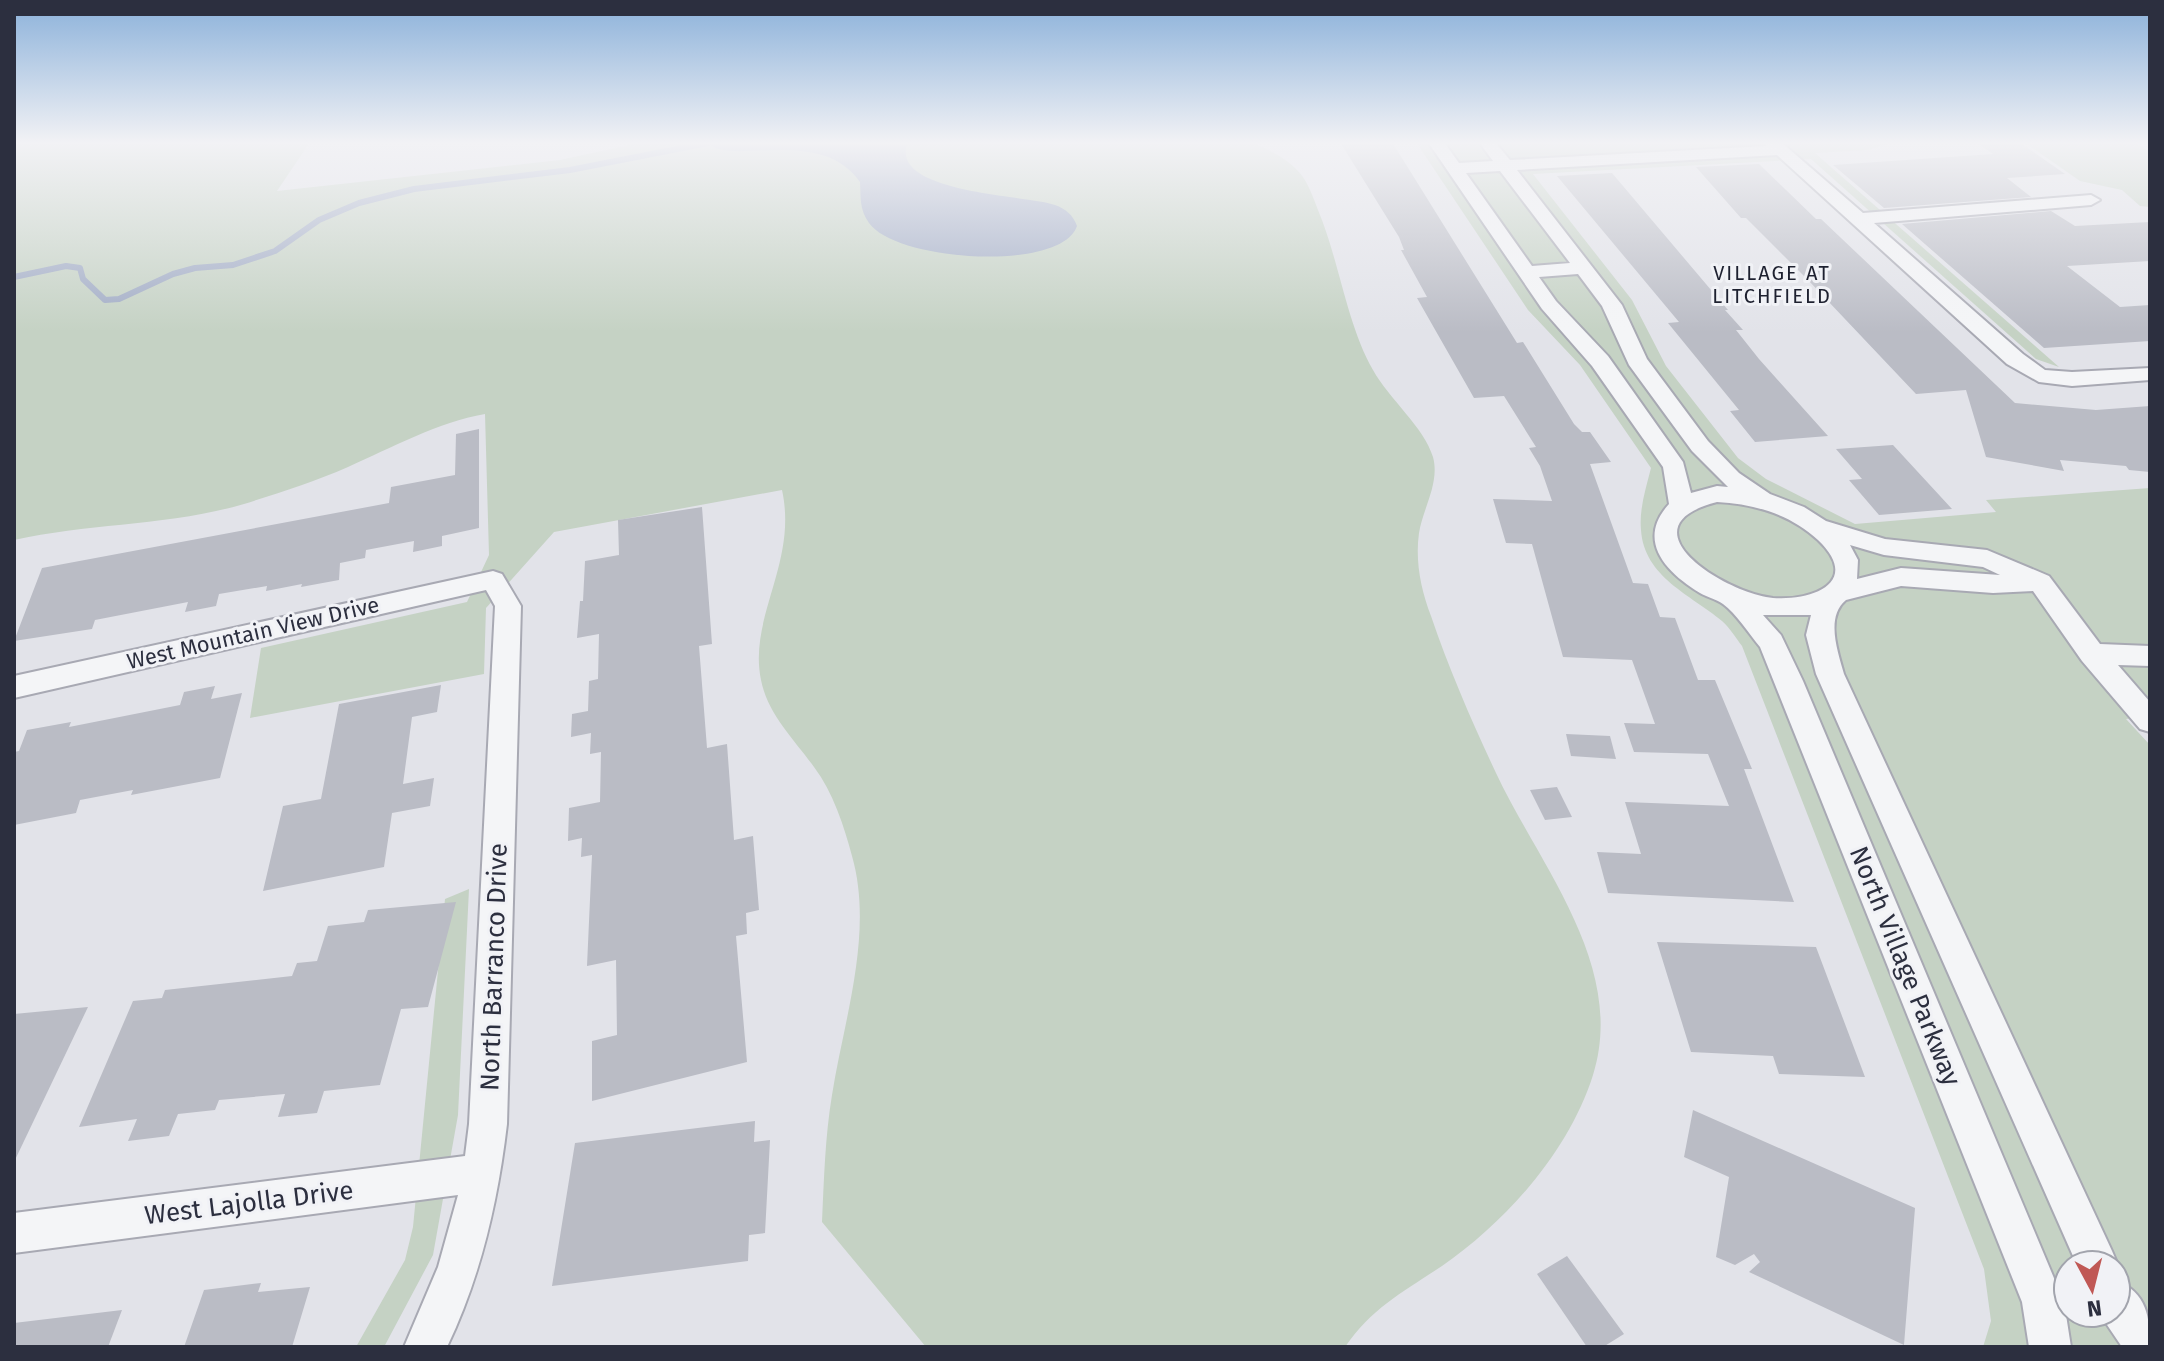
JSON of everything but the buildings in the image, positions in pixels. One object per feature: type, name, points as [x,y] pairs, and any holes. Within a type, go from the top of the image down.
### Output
[{"type":"street","points":[[1480,206],[1549,305],[1600,361],[1675,467],[1681,504]]},
{"type":"street","points":[[1536,206],[1612,305],[1637,360],[1700,446],[1731,478],[1764,500],[1794,512],[1820,528],[1837,545],[1845,562],[1846,579],[1833,596]]},
{"type":"street","points":[[1844,206],[2015,359],[2039,376],[2072,379],[2150,374]]},
{"type":"street","points":[[1859,219],[2024,206]]},
{"type":"street","points":[[1526,272],[1584,268]]},
{"type":"street","points":[[1764,500],[1717,494],[1681,504],[1668,517],[1664,532],[1669,551],[1684,569],[1706,586],[1734,599],[1786,608],[1809,606],[1901,577],[1993,584],[2040,582]]},
{"type":"street","points":[[1820,528],[1884,547],[1987,559],[2040,582],[2092,654],[2150,721]]},
{"type":"street","name":"West Mountain View Drive","points":[[14,687],[493,580]]},
{"type":"street","name":"North Barranco Drive","points":[[425,1347],[465,1244],[483,1173],[488,1124],[508,606],[493,580]]},
{"type":"street","name":"North Village Parkway","points":[[1833,596],[1820,635],[1830,674],[2091,1249]]},
{"type":"street","name":"North Village Parkway","points":[[1734,599],[1771,642],[1789,681],[2043,1302],[2050,1347]]},
{"type":"street","points":[[2092,654],[2150,656]]},
{"type":"street","name":"West Lajolla Drive","points":[[14,1233],[483,1173]]},
{"type":"street","points":[[2132,1325],[2147,1347]]},
{"type":"green space","points":[[14,206],[1316,206],[1364,352],[1380,381],[1422,435],[1433,457],[1433,486],[1418,544],[1420,575],[1427,606],[1487,754],[1555,880],[1589,956],[1598,995],[1600,1035],[1593,1075],[1568,1131],[1552,1157],[1512,1206],[1466,1248],[1366,1321],[1345,1347],[926,1347],[822,1222],[830,1111],[855,976],[860,915],[852,856],[837,810],[821,777],[776,716],[761,680],[761,634],[784,542],[782,490],[554,532],[486,608],[484,674],[250,718],[261,648],[467,602],[489,555],[485,414],[432,429],[322,478],[244,504],[187,517],[71,530],[14,540]]},
{"type":"green space","points":[[1458,206],[1558,206],[1632,300],[1666,366],[1738,458],[1766,479],[1855,524],[1996,512],[1986,500],[2150,488],[2150,716],[2126,719],[2150,745],[2150,1347],[1983,1347],[1991,1321],[1984,1269],[1742,646],[1722,621],[1660,573],[1644,546],[1641,530],[1643,499],[1651,468],[1580,365],[1528,310]]},
{"type":"green space","points":[[1863,206],[1875,206],[2059,367],[2036,359]]},
{"type":"green space","points":[[469,889],[458,1115],[433,1255],[384,1347],[356,1347],[405,1260],[413,1227],[445,899]]},
{"type":"water","points":[[862,206],[1056,206],[1069,213],[1077,226],[1065,241],[1042,250],[1012,256],[978,256],[943,253],[885,236],[869,223]]},
{"type":"waterway","points":[[14,277],[66,266],[80,268],[83,279],[105,300],[119,299],[173,274],[195,268],[233,265],[275,251],[319,220],[353,206]]},
{"type":"district","name":"VILLAGE AT LITCHFIELD","points":[[1772,284]]}]
